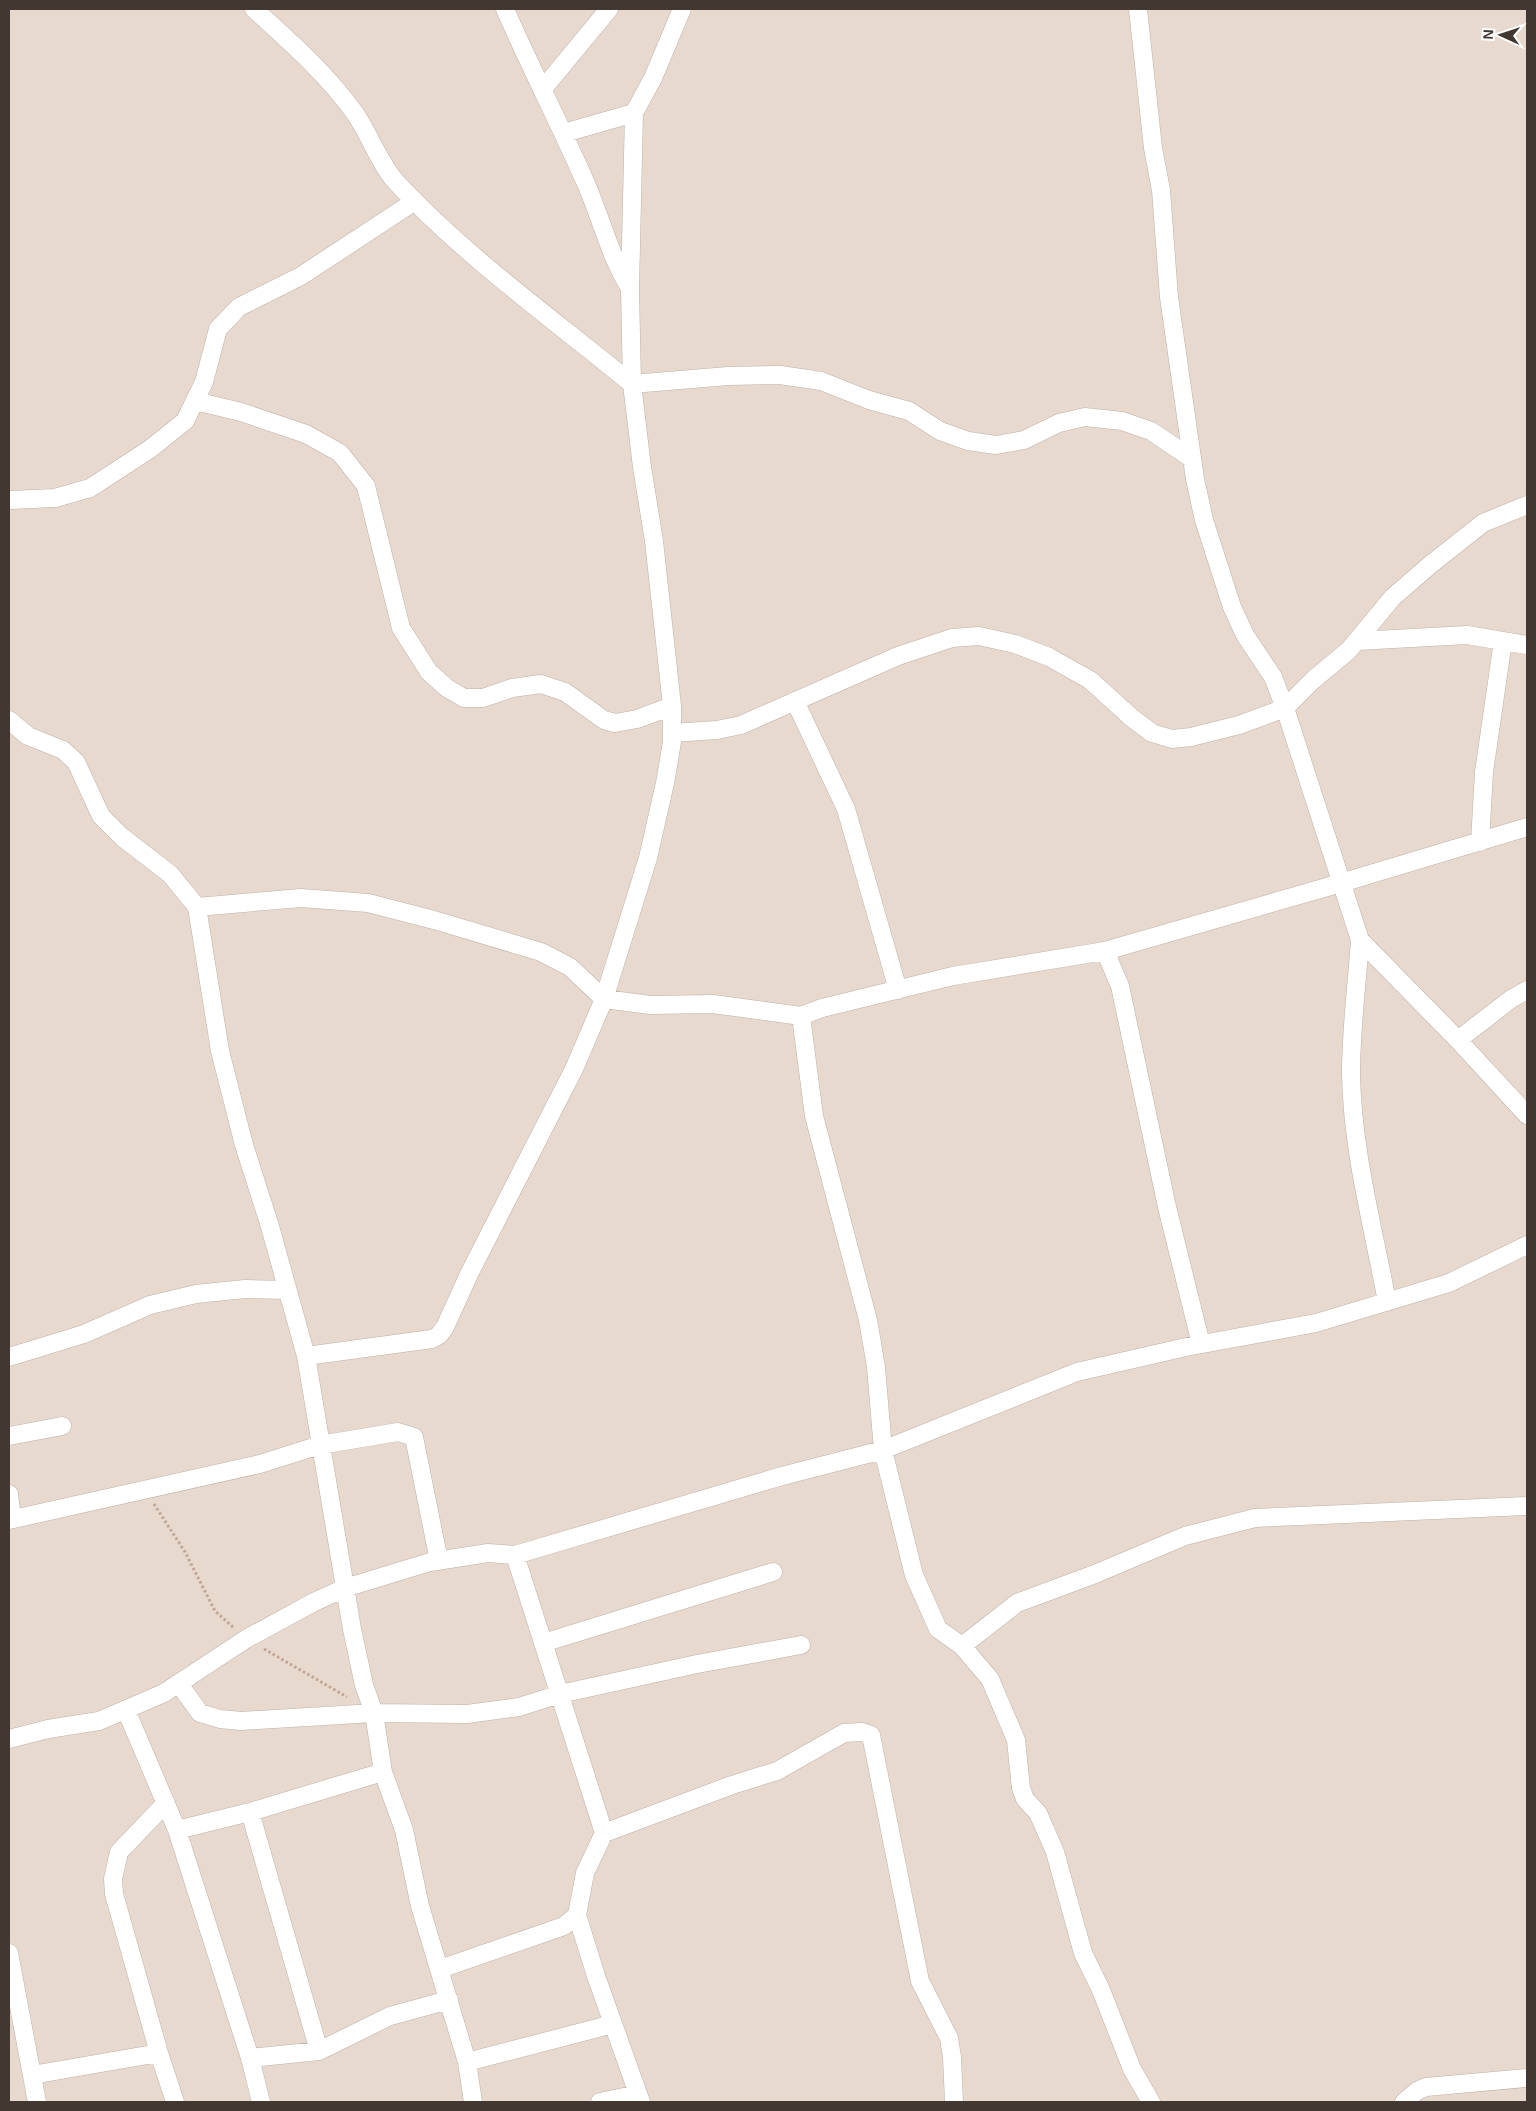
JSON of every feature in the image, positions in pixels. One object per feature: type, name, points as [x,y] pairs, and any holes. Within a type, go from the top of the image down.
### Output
[{"type":"street","points":[[254,9],[306,56],[354,112],[395,181],[414,201],[490,270],[632,384],[728,376],[780,375],[821,382],[869,400],[909,411],[940,431],[968,441],[996,445],[1024,440],[1059,423],[1085,417],[1122,421],[1151,430],[1192,458]]},
{"type":"street","points":[[505,9],[564,133],[588,189],[617,267],[630,289]]},
{"type":"street","points":[[542,90],[595,16],[609,9]]},
{"type":"street","points":[[306,1356],[432,1339],[442,1332],[470,1272],[574,1069],[604,999],[648,858],[665,783],[672,733],[672,706],[654,541],[642,467],[632,384],[630,289],[634,113],[653,78],[682,9]]},
{"type":"street","points":[[1138,9],[1153,148],[1161,190],[1168,297],[1192,458],[1204,520],[1232,607],[1245,634],[1273,677],[1285,708],[1360,940],[1351,1073],[1355,1130],[1364,1188],[1387,1302]]},
{"type":"street","points":[[564,133],[634,113]]},
{"type":"street","points":[[9,500],[55,498],[90,488],[138,458],[185,421],[204,382],[218,329],[239,307],[301,276],[414,201]]},
{"type":"street","points":[[195,401],[241,412],[306,434],[340,453],[366,486],[401,628],[428,672],[447,688],[464,698],[483,698],[512,688],[540,684],[565,692],[604,720],[615,723],[637,719],[672,706]]},
{"type":"street","points":[[672,733],[717,730],[741,725],[898,656],[952,638],[979,636],[1015,644],[1049,657],[1090,680],[1132,718],[1152,733],[1172,740],[1192,738],[1239,725],[1285,708],[1313,680],[1349,650],[1393,597],[1482,522],[1527,505]]},
{"type":"street","points":[[1357,641],[1467,635],[1527,645]]},
{"type":"street","points":[[1480,842],[1484,772],[1503,641]]},
{"type":"street","points":[[795,702],[846,809],[898,990]]},
{"type":"street","points":[[9,720],[28,736],[63,750],[76,762],[101,816],[122,837],[170,874],[197,908],[220,1051],[244,1145],[269,1223],[306,1356],[345,1588],[364,1685],[374,1712],[383,1772],[404,1830],[420,1906],[467,2062],[473,2102]]},
{"type":"street","points":[[197,908],[301,898],[368,903],[434,920],[540,952],[570,967],[604,999],[650,1005],[714,1004],[800,1016],[822,1008],[953,976],[1105,952],[1341,884],[1527,827]]},
{"type":"street","points":[[1360,940],[1458,1040],[1527,1115]]},
{"type":"street","points":[[1105,952],[1120,986],[1167,1207],[1201,1344]]},
{"type":"street","points":[[1458,1040],[1511,999],[1527,990]]},
{"type":"street","points":[[800,1016],[814,1116],[868,1320],[876,1368],[882,1450],[914,1575],[938,1628],[962,1646],[990,1679],[1016,1740],[1021,1788],[1025,1798],[1038,1813],[1055,1852],[1083,1953],[1102,1990],[1132,2069],[1151,2102]]},
{"type":"street","points":[[9,1739],[48,1729],[99,1721],[164,1693],[246,1639],[314,1602],[345,1588],[439,1561],[488,1553],[515,1555],[782,1476],[882,1450],[1077,1372],[1201,1344],[1316,1323],[1449,1283],[1527,1245]]},
{"type":"street","points":[[9,1357],[84,1334],[150,1305],[196,1294],[245,1289],[287,1290]]},
{"type":"street","points":[[9,1436],[62,1426]]},
{"type":"street","points":[[9,1494],[10,1519],[260,1464],[320,1445],[398,1432],[414,1437],[439,1561]]},
{"type":"street","points":[[962,1646],[1017,1603],[1095,1574],[1185,1536],[1255,1518],[1527,1506]]},
{"type":"street","points":[[515,1555],[604,1833]]},
{"type":"street","points":[[543,1643],[773,1572]]},
{"type":"street","points":[[179,1684],[200,1713],[220,1720],[242,1721],[374,1712],[467,1714],[519,1707],[560,1694],[696,1664],[801,1645]]},
{"type":"street","points":[[126,1710],[177,1830],[250,2058],[261,2102]]},
{"type":"street","points":[[600,2102],[639,2098],[577,1915],[584,1872],[604,1833],[732,1785],[777,1771],[844,1733],[862,1732],[871,1735],[920,1981],[948,2038],[954,2102]]},
{"type":"street","points":[[177,1830],[250,1812],[383,1772]]},
{"type":"street","points":[[166,1803],[119,1852],[113,1879],[114,1894],[159,2053],[175,2102]]},
{"type":"street","points":[[250,1812],[318,2051]]},
{"type":"street","points":[[440,1969],[564,1926],[577,1915]]},
{"type":"street","points":[[9,1952],[37,2102]]},
{"type":"street","points":[[250,2058],[318,2051],[390,2016],[449,2000]]},
{"type":"street","points":[[467,2062],[613,2024]]},
{"type":"street","points":[[32,2075],[159,2053]]},
{"type":"street","points":[[1404,2102],[1417,2091],[1426,2088],[1527,2078]]},
{"type":"path","points":[[144,1489],[186,1552],[215,1611],[246,1639],[348,1698]]},
{"type":"shaded area","points":[[9,9],[1527,9],[1527,2102],[9,2102]]}]
